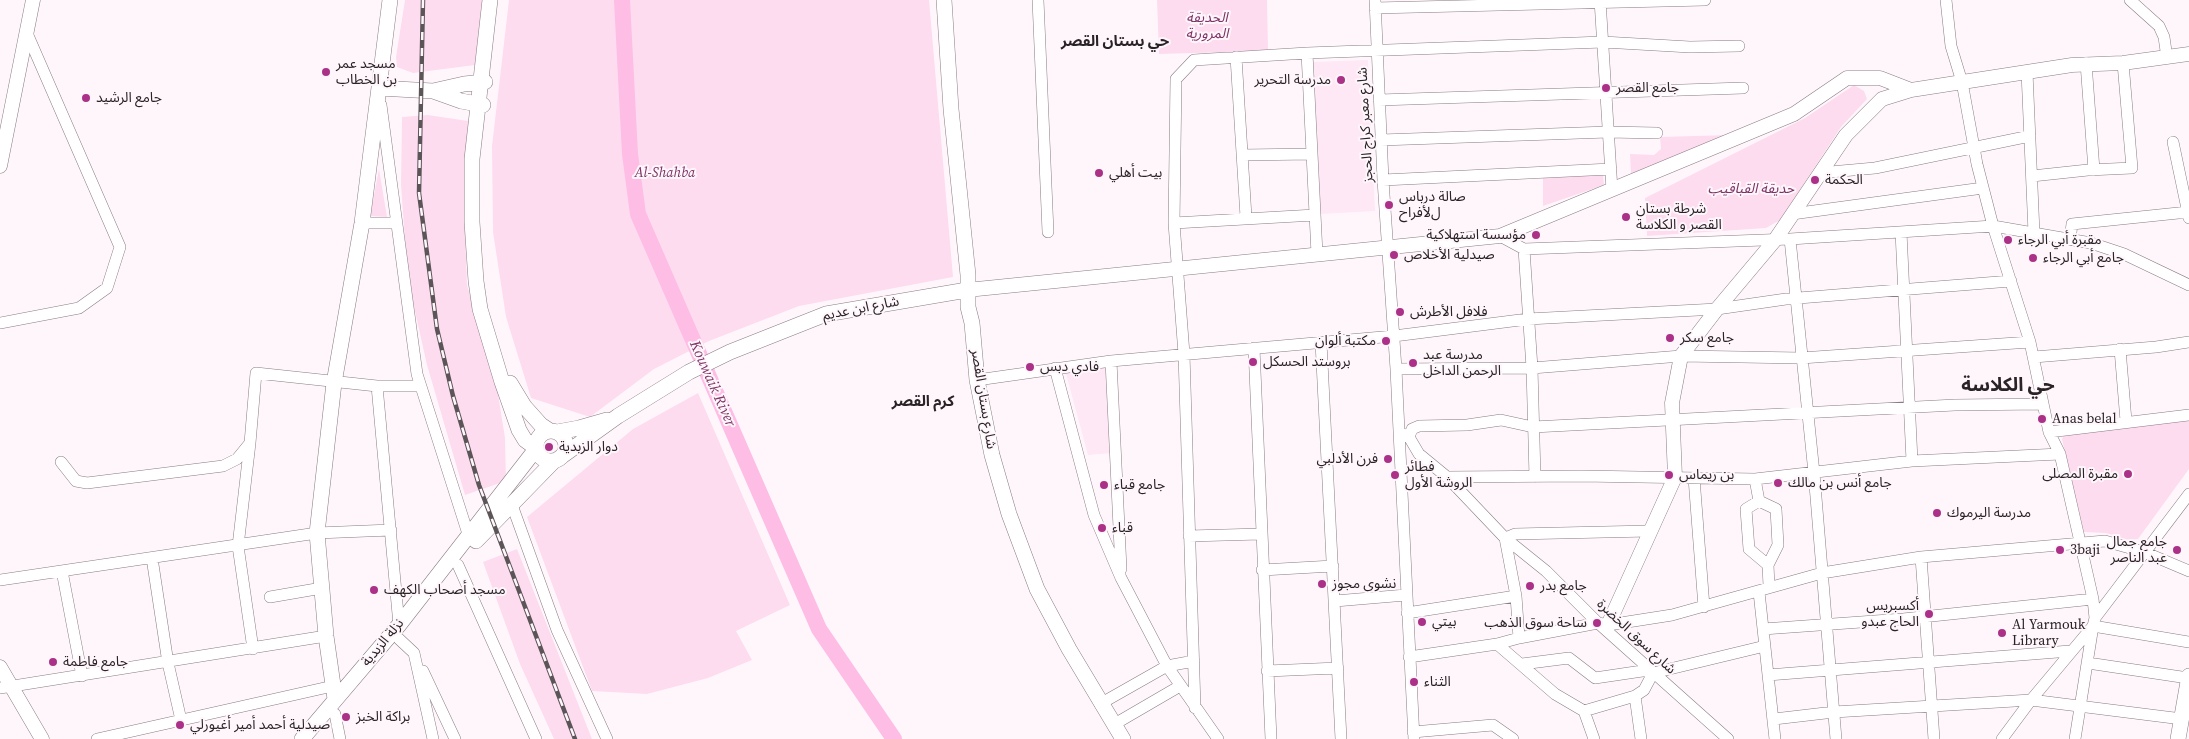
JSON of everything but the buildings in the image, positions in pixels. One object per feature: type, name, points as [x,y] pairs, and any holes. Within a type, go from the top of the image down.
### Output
[{"type":"main road","points":[[334,700],[317,533],[334,383],[362,223],[390,0]]},
{"type":"main road","points":[[480,104],[477,194],[480,252],[488,306],[500,355],[516,395],[536,420],[564,438],[566,448],[556,460],[544,460],[536,449],[525,440],[519,430],[494,360],[480,309],[474,252],[471,194],[490,0]]},
{"type":"main road","points":[[482,82],[496,0]]},
{"type":"main road","name":"شارع بستان القصر","points":[[944,0],[951,109],[968,275],[967,290],[977,380],[992,455],[1009,514],[1037,589],[1100,704],[1123,739]]},
{"type":"main road","points":[[432,91],[482,82]]},
{"type":"main road","points":[[379,88],[432,91],[480,104]]},
{"type":"main road","name":"شارع ابن عديم","points":[[618,416],[689,372],[730,352],[826,314],[967,290]]},
{"type":"main road","points":[[536,449],[539,436],[554,431],[590,426],[618,416]]},
{"type":"main road","name":"نزلة الزبدية","points":[[302,739],[334,700],[399,632],[458,565],[474,542],[556,460],[618,416]]},
{"type":"main road","name":"نزلة الزبدية","points":[[399,632],[536,449]]},
{"type":"main road","points":[[2178,739],[2189,677]]},
{"type":"main road","name":"نزلة الزبدية","points":[[314,739],[334,700]]},
{"type":"street","points":[[0,166],[33,0]]},
{"type":"street","points":[[1038,0],[1048,232]]},
{"type":"street","points":[[1375,4],[1705,0]]},
{"type":"street","points":[[1946,0],[1951,46],[1962,82],[1983,188],[1993,226],[2030,342],[2049,432],[2060,454],[2078,542],[2093,599],[2094,622],[2075,739]]},
{"type":"street","points":[[2130,0],[2159,26],[2164,37],[2167,58]]},
{"type":"street","points":[[1600,1],[1612,190]]},
{"type":"street","name":"شارع معبر كراج الحجز","points":[[1375,4],[1383,180],[1396,369],[1397,431],[1414,736]]},
{"type":"street","points":[[0,323],[79,308],[107,288],[120,247],[26,31]]},
{"type":"street","points":[[1195,708],[1184,354],[1179,268],[1174,223],[1176,79],[1194,60],[1307,53],[1377,52],[1603,42],[1690,47],[1739,46]]},
{"type":"street","points":[[1307,53],[1317,254]]},
{"type":"street","points":[[1603,624],[1675,477],[1672,403],[1682,356],[1717,308],[1775,240],[1846,135],[1882,99],[1911,90],[2086,63],[2123,63],[2189,54]]},
{"type":"street","points":[[1236,58],[1246,217]]},
{"type":"street","points":[[2086,63],[2094,170]]},
{"type":"street","points":[[2032,176],[2132,168],[2123,63]]},
{"type":"street","points":[[2027,72],[2034,233]]},
{"type":"street","points":[[967,290],[1500,236],[1794,114],[1847,78],[1880,78],[1911,90]]},
{"type":"street","points":[[379,88],[395,223],[417,374],[469,537]]},
{"type":"street","points":[[1379,100],[1742,88]]},
{"type":"street","points":[[1381,140],[1608,132],[1657,133]]},
{"type":"street","points":[[1819,173],[1875,168],[2030,136]]},
{"type":"street","points":[[2070,240],[2072,224],[2188,215],[2173,142]]},
{"type":"street","points":[[1242,155],[1312,154]]},
{"type":"street","points":[[1383,180],[1611,170]]},
{"type":"street","points":[[1792,214],[1983,188]]},
{"type":"street","points":[[1174,223],[1246,217],[1315,215]]},
{"type":"street","points":[[362,223],[395,223]]},
{"type":"street","points":[[1500,236],[1524,249],[1775,240],[1993,226],[2091,243],[2124,254],[2189,285]]},
{"type":"street","points":[[1901,232],[1912,461]]},
{"type":"street","points":[[1790,239],[1814,473],[1836,739]]},
{"type":"street","points":[[1524,249],[1532,368],[1535,477]]},
{"type":"street","points":[[977,380],[1111,361],[1394,336],[1528,319],[1717,308],[1796,299],[2010,281]]},
{"type":"street","points":[[1321,342],[1341,739]]},
{"type":"street","points":[[1396,369],[1532,368],[1682,356],[1802,358],[2030,342]]},
{"type":"street","points":[[2034,357],[2189,342]]},
{"type":"street","points":[[1254,348],[1260,534],[1271,739]]},
{"type":"street","points":[[2120,349],[2126,421]]},
{"type":"street","points":[[1111,361],[1121,578]]},
{"type":"street","points":[[1055,368],[1094,516],[1121,578],[1167,666],[1218,739]]},
{"type":"street","points":[[253,649],[238,546],[256,373],[334,383],[420,386]]},
{"type":"street","points":[[377,386],[399,632],[414,653],[455,739]]},
{"type":"street","points":[[1408,437],[1412,429],[1419,426],[1467,426],[1501,420],[1533,427],[2042,404]]},
{"type":"street","points":[[2049,432],[2126,421],[2189,415]]},
{"type":"street","name":"شارع سوق الخضرة","points":[[1397,431],[1408,437],[1419,454],[1447,477],[1505,538],[1546,571],[1651,672],[1725,736],[1735,739]]},
{"type":"street","points":[[61,462],[76,481],[102,483],[223,466],[238,459],[250,443]]},
{"type":"street","points":[[1447,477],[1675,477],[1755,480],[1912,461],[2060,454]]},
{"type":"street","points":[[1694,478],[1704,607]]},
{"type":"street","points":[[1755,480],[1759,501]]},
{"type":"street","points":[[2002,739],[2094,622],[2144,552],[2189,494]]},
{"type":"street","points":[[1759,501],[1746,509],[1749,549],[1768,565]]},
{"type":"street","points":[[1759,501],[1776,509],[1778,545],[1768,565],[1764,589],[1763,629],[1776,739]]},
{"type":"street","points":[[512,505],[557,630],[607,739]]},
{"type":"street","points":[[0,580],[317,533],[391,530]]},
{"type":"street","points":[[1518,638],[1516,596],[1505,538],[1515,534],[1650,531]]},
{"type":"street","points":[[1189,536],[1260,534]]},
{"type":"street","points":[[1409,656],[1497,644],[1518,638],[1704,607],[1822,573],[1921,557],[2104,541],[2144,552],[2189,571]]},
{"type":"street","points":[[1921,557],[1934,739]]},
{"type":"street","points":[[152,558],[168,663],[182,720]]},
{"type":"street","points":[[458,565],[536,739]]},
{"type":"street","points":[[1262,570],[1333,566]]},
{"type":"street","points":[[62,572],[82,676]]},
{"type":"street","points":[[270,598],[322,588]]},
{"type":"street","points":[[1335,601],[1406,595]]},
{"type":"street","points":[[1407,613],[1516,596]]},
{"type":"street","points":[[1763,629],[1926,617],[2093,599]]},
{"type":"street","points":[[2094,622],[2189,642]]},
{"type":"street","points":[[6,687],[168,663],[326,636]]},
{"type":"street","points":[[1497,644],[1555,694],[1584,711],[1594,739]]},
{"type":"street","points":[[1522,664],[1570,658],[1595,678],[1651,672],[1765,646]]},
{"type":"street","points":[[1768,675],[2070,651]]},
{"type":"street","points":[[414,653],[433,739]]},
{"type":"street","points":[[1100,704],[1167,666],[1194,661]]},
{"type":"street","points":[[2088,663],[2189,677]]},
{"type":"street","points":[[0,667],[6,687],[42,739]]},
{"type":"street","points":[[1267,671],[1338,668]]},
{"type":"street","points":[[1584,711],[1635,696],[1644,690],[1651,672]]},
{"type":"street","points":[[1113,724],[1180,686]]},
{"type":"street","points":[[1635,696],[1641,739]]},
{"type":"street","points":[[97,739],[182,720],[334,700],[340,739]]},
{"type":"street","points":[[1774,719],[1834,712],[2031,700],[2182,719]]},
{"type":"street","points":[[1414,736],[1493,725],[1513,739]]},
{"type":"shaded area","points":[[1368,60],[1375,211],[1320,214],[1312,62]]},
{"type":"shaded area","points":[[1108,365],[1113,453],[1088,455],[1065,370]]},
{"type":"green space","points":[[405,0],[483,0],[475,65],[413,73],[397,67],[396,57]]},
{"type":"green space","name":"Al-Shahba","points":[[509,0],[929,0],[953,277],[799,306],[709,341],[654,369],[590,417],[531,398],[506,317],[493,232],[492,146]]},
{"type":"green space","name":"الحديقة المرورية","points":[[1157,0],[1267,0],[1268,51],[1159,54]]},
{"type":"green space","name":"حديقة القباقيب","points":[[1854,85],[1864,91],[1867,99],[1841,127],[1780,220],[1766,228],[1647,236],[1645,198],[1805,118]]},
{"type":"green space","points":[[428,115],[468,121],[464,201],[467,285],[498,394],[505,438],[506,481],[465,495],[427,365],[408,280],[401,185],[402,117]]},
{"type":"green space","points":[[1729,135],[1631,174],[1630,154],[1654,155],[1661,149],[1660,137]]},
{"type":"green space","points":[[379,169],[387,217],[370,216]]},
{"type":"green space","points":[[1603,174],[1604,185],[1543,206],[1543,178]]},
{"type":"green space","points":[[698,393],[790,605],[736,631],[752,660],[708,678],[647,694],[592,691],[527,517],[633,429]]},
{"type":"green space","points":[[2189,420],[2189,469],[2138,539],[2129,540],[2106,533],[2084,532],[2062,439],[2066,432]]},
{"type":"green space","points":[[517,549],[592,739],[554,739],[520,664],[483,562]]},
{"type":"waterway","name":"Kouwaik River","points":[[622,0],[630,154],[638,214],[819,629],[894,739]]},
{"type":"railway","points":[[423,0],[419,193],[437,329],[453,396],[479,485],[575,739]]},
{"type":"place","name":"مسجد عمر بن الخطاب","points":[[326,72]]},
{"type":"place","name":"مدرسة التحرير","points":[[1341,80]]},
{"type":"place","name":"جامع القصر","points":[[1606,88]]},
{"type":"place","name":"جامع الرشيد","points":[[86,98]]},
{"type":"place","name":"بيت أهلي","points":[[1099,173]]},
{"type":"place","name":"الحكمة","points":[[1815,180]]},
{"type":"place","name":"صالة درباس لﻷفراح","points":[[1389,205]]},
{"type":"place","name":"شرطة بستان القصر و الكلاسة","points":[[1626,217]]},
{"type":"place","name":"مؤسسة استهلاكية","points":[[1536,235]]},
{"type":"place","name":"مقبرة أبي الرجاء","points":[[2008,240]]},
{"type":"place","name":"صيدلية اﻷخلاص","points":[[1394,255]]},
{"type":"place","name":"جامع أبي الرجاء","points":[[2033,258]]},
{"type":"place","name":"فلافل اﻷطرش","points":[[1400,312]]},
{"type":"place","name":"جامع سكر","points":[[1670,338]]},
{"type":"place","name":"مكتبة ألوان","points":[[1386,341]]},
{"type":"place","name":"بروستد الحسكل","points":[[1253,362]]},
{"type":"place","name":"مدرسة عبد الرحمن الداخل","points":[[1413,363]]},
{"type":"place","name":"فادي دبس","points":[[1030,367]]},
{"type":"place","name":"Anas belal","points":[[2042,419]]},
{"type":"place","name":"دوار الزبدية","points":[[549,447]]},
{"type":"place","name":"فرن اﻷدلبي","points":[[1388,459]]},
{"type":"place","name":"مقبرة المصلى","points":[[2128,474]]},
{"type":"place","name":"فطائر الروشة الأول","points":[[1395,475]]},
{"type":"place","name":"بن ريماس","points":[[1669,475]]},
{"type":"place","name":"جامع أنس بن مالك","points":[[1778,483]]},
{"type":"place","name":"جامع قباء","points":[[1104,485]]},
{"type":"place","name":"مدرسة اليرموك","points":[[1937,513]]},
{"type":"place","name":"قباء","points":[[1102,528]]},
{"type":"place","name":"3baji","points":[[2060,550]]},
{"type":"place","name":"جامع جمال عبد الناصر","points":[[2177,550]]},
{"type":"place","name":"نشوى مجوز","points":[[1322,584]]},
{"type":"place","name":"جامع بدر","points":[[1530,586]]},
{"type":"place","name":"مسجد أصحاب الكهف","points":[[374,590]]},
{"type":"place","name":"أكسبريس الحاج عبدو","points":[[1929,614]]},
{"type":"place","name":"بيتي","points":[[1422,622]]},
{"type":"place","name":"ساحة سوق الذهب","points":[[1597,623]]},
{"type":"place","name":"Al Yarmouk Library","points":[[2002,633]]},
{"type":"place","name":"جامع فاطمة","points":[[53,662]]},
{"type":"place","name":"الثناء","points":[[1414,682]]},
{"type":"place","name":"براكة الخبز","points":[[346,717]]},
{"type":"place","name":"صيدلية أحمد أمير أغيورلي","points":[[180,725]]},
{"type":"district","name":"حي بستان القصر","points":[[1115,42]]},
{"type":"district","name":"حي الكلاسة","points":[[2008,386]]},
{"type":"district","name":"كرم القصر","points":[[923,402]]}]
